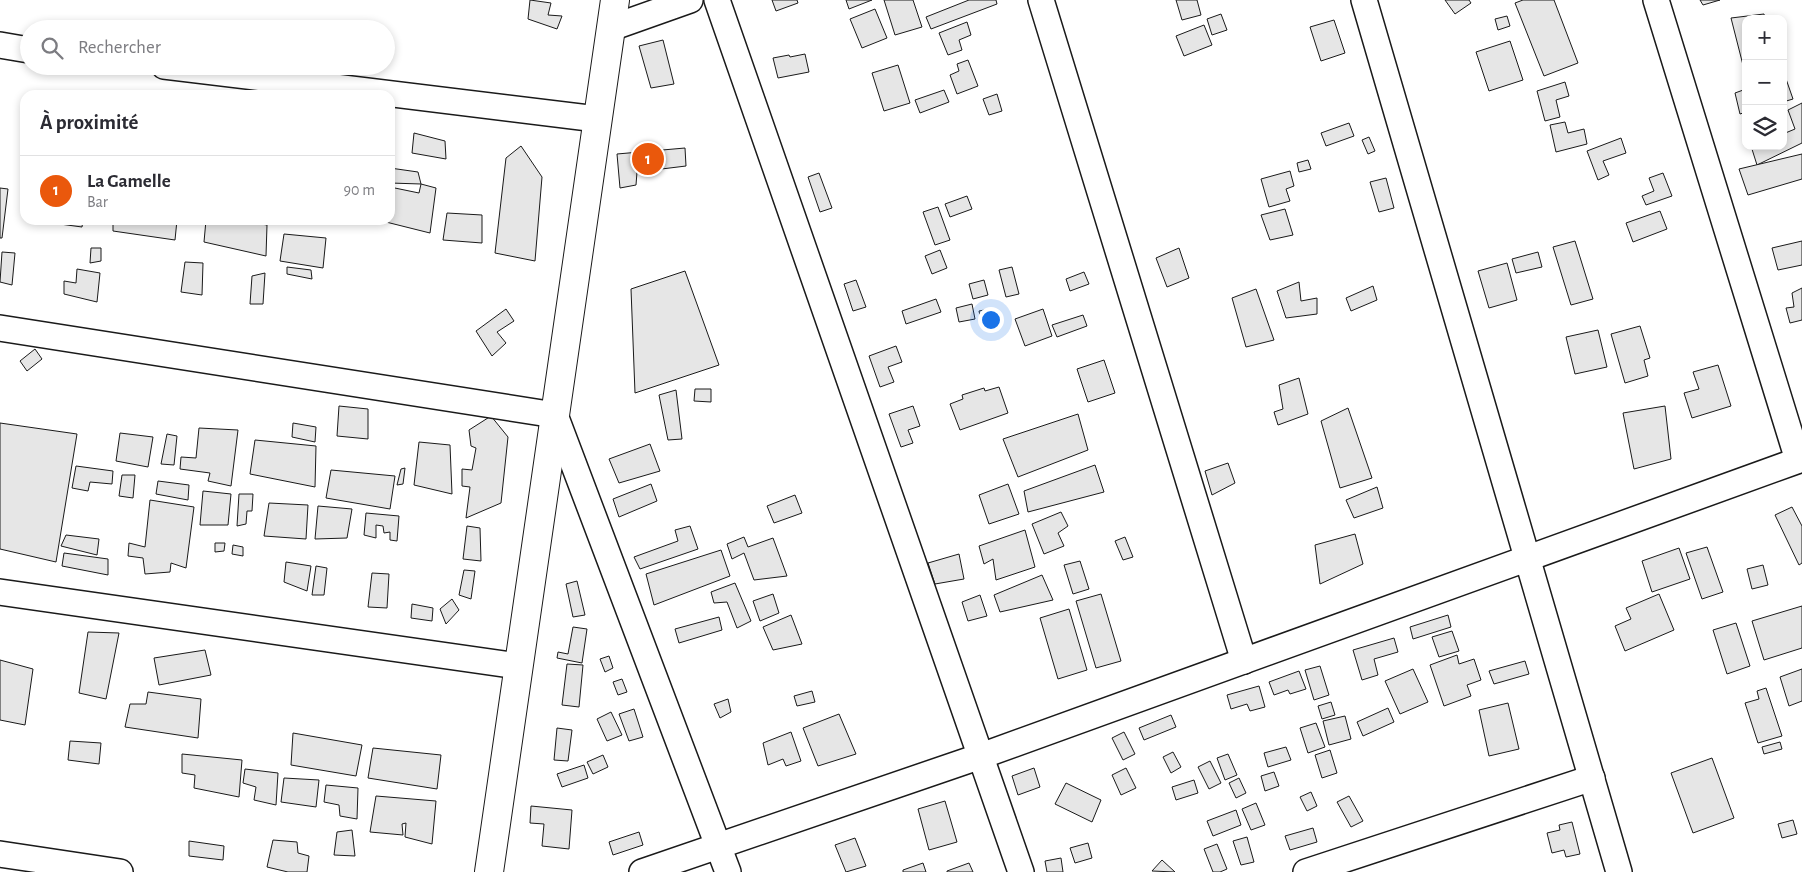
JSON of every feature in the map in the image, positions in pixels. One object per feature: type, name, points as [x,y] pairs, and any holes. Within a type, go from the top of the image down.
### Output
[{"type":"main road","points":[[488,872],[615,0]]},
{"type":"street","points":[[610,28],[690,0]]},
{"type":"street","points":[[717,0],[1021,872]]},
{"type":"street","points":[[1041,0],[1244,661]]},
{"type":"street","points":[[1364,0],[1619,872]]},
{"type":"street","points":[[642,872],[981,756],[1800,459],[1656,0]]},
{"type":"street","points":[[0,46],[20,49]]},
{"type":"street","points":[[238,75],[360,90]]},
{"type":"street","points":[[395,94],[597,119]]},
{"type":"street","points":[[0,328],[555,415],[728,872]]},
{"type":"street","points":[[0,592],[518,666]]},
{"type":"street","points":[[1306,872],[1592,778]]},
{"type":"street","points":[[0,854],[120,872]]},
{"type":"building","points":[[530,0],[551,3],[548,15],[562,16],[557,29],[528,19]]},
{"type":"building","points":[[772,0],[797,0],[798,3],[776,11]]},
{"type":"building","points":[[846,0],[872,0],[849,9]]},
{"type":"building","points":[[884,0],[913,0],[922,27],[895,35]]},
{"type":"building","points":[[969,0],[996,0],[997,4],[931,29],[926,17]]},
{"type":"building","points":[[1176,0],[1197,0],[1201,15],[1182,20]]},
{"type":"building","points":[[1445,0],[1469,0],[1471,3],[1455,14]]},
{"type":"building","points":[[1523,0],[1554,0],[1578,63],[1544,76],[1515,3]]},
{"type":"building","points":[[1700,0],[1720,0],[1703,5]]},
{"type":"building","points":[[875,9],[887,38],[862,48],[850,19]]},
{"type":"building","points":[[1221,14],[1227,30],[1212,35],[1207,19]]},
{"type":"building","points":[[1507,16],[1510,26],[1498,30],[1495,19]]},
{"type":"building","points":[[1742,17],[1742,61],[1731,18]]},
{"type":"building","points":[[1334,20],[1345,53],[1321,61],[1310,27]]},
{"type":"building","points":[[967,22],[971,35],[959,40],[962,50],[948,55],[939,33]]},
{"type":"building","points":[[1204,25],[1212,45],[1184,56],[1176,36]]},
{"type":"building","points":[[663,40],[674,84],[651,88],[639,46]]},
{"type":"building","points":[[1510,41],[1523,80],[1489,91],[1476,52]]},
{"type":"building","points":[[805,54],[809,72],[778,78],[773,58]]},
{"type":"building","points":[[968,60],[978,86],[957,94],[950,75],[959,71],[957,64]]},
{"type":"building","points":[[898,65],[910,103],[884,111],[872,73]]},
{"type":"building","points":[[1565,82],[1569,96],[1556,100],[1560,117],[1545,121],[1537,91]]},
{"type":"building","points":[[1787,82],[1793,99],[1787,101]]},
{"type":"building","points":[[944,90],[949,102],[920,113],[915,100]]},
{"type":"building","points":[[1742,90],[1742,113],[1740,114],[1735,93]]},
{"type":"building","points":[[997,94],[1002,111],[989,115],[983,99]]},
{"type":"building","points":[[1802,103],[1802,143],[1757,165],[1752,150],[1787,150],[1787,132],[1795,129],[1788,110]]},
{"type":"building","points":[[1565,122],[1568,133],[1584,129],[1587,144],[1556,152],[1550,125]]},
{"type":"building","points":[[1349,123],[1354,136],[1326,146],[1321,133]]},
{"type":"building","points":[[414,133],[445,141],[446,159],[412,153]]},
{"type":"building","points":[[1369,137],[1375,151],[1368,154],[1362,140]]},
{"type":"building","points":[[1621,138],[1626,153],[1603,161],[1609,175],[1598,180],[1587,151]]},
{"type":"building","points":[[521,146],[542,177],[535,261],[495,253],[506,158]]},
{"type":"building","points":[[685,148],[686,166],[637,172],[636,185],[620,188],[617,154]]},
{"type":"building","points":[[1802,154],[1802,179],[1748,195],[1739,169]]},
{"type":"building","points":[[1308,160],[1311,169],[1299,172],[1297,163]]},
{"type":"building","points":[[395,169],[418,172],[421,184],[395,183]]},
{"type":"building","points":[[1290,171],[1294,186],[1286,189],[1290,201],[1269,207],[1261,179]]},
{"type":"building","points":[[819,173],[832,208],[820,212],[808,177]]},
{"type":"building","points":[[1663,173],[1672,196],[1646,205],[1642,196],[1654,191],[1649,178]]},
{"type":"building","points":[[1386,178],[1394,208],[1379,212],[1370,182]]},
{"type":"building","points":[[421,184],[436,188],[430,233],[395,224],[395,188],[419,193]]},
{"type":"building","points":[[0,188],[8,189],[2,238],[0,238]]},
{"type":"building","points":[[967,196],[972,209],[950,217],[945,204]]},
{"type":"building","points":[[938,207],[950,240],[935,245],[923,212]]},
{"type":"building","points":[[1285,209],[1293,235],[1270,240],[1261,215]]},
{"type":"building","points":[[1660,211],[1667,229],[1633,242],[1626,223]]},
{"type":"building","points":[[447,213],[482,215],[482,243],[443,240]]},
{"type":"building","points":[[113,225],[176,225],[175,240],[113,231]]},
{"type":"building","points":[[206,225],[267,225],[266,256],[204,242]]},
{"type":"building","points":[[284,234],[326,238],[323,268],[280,261]]},
{"type":"building","points":[[1575,241],[1593,299],[1571,305],[1553,247]]},
{"type":"building","points":[[1802,241],[1802,265],[1778,270],[1772,248]]},
{"type":"building","points":[[91,248],[101,248],[101,261],[90,263]]},
{"type":"building","points":[[1179,248],[1189,278],[1167,287],[1156,258]]},
{"type":"building","points":[[940,250],[947,268],[932,274],[925,256]]},
{"type":"building","points":[[2,252],[15,253],[12,285],[0,282]]},
{"type":"building","points":[[1538,252],[1542,267],[1516,273],[1512,259]]},
{"type":"building","points":[[185,262],[203,263],[202,295],[181,292]]},
{"type":"building","points":[[1507,263],[1517,300],[1489,308],[1478,271]]},
{"type":"building","points":[[287,267],[311,270],[312,279],[287,274]]},
{"type":"building","points":[[1012,267],[1019,294],[1006,297],[999,270]]},
{"type":"building","points":[[77,269],[100,273],[97,302],[64,294],[64,281],[76,283]]},
{"type":"building","points":[[685,271],[719,365],[635,393],[631,289]]},
{"type":"building","points":[[1084,272],[1089,284],[1070,291],[1066,279]]},
{"type":"building","points":[[265,273],[263,304],[250,304],[252,276]]},
{"type":"building","points":[[856,280],[866,307],[853,311],[844,284]]},
{"type":"building","points":[[984,280],[988,295],[973,299],[969,284]]},
{"type":"building","points":[[1299,282],[1301,301],[1317,298],[1317,314],[1286,318],[1277,291]]},
{"type":"building","points":[[1373,286],[1377,300],[1351,311],[1346,298]]},
{"type":"building","points":[[1802,288],[1802,320],[1790,323],[1786,308],[1794,307],[1792,293]]},
{"type":"building","points":[[1256,289],[1274,340],[1246,347],[1232,298]]},
{"type":"building","points":[[936,299],[941,312],[906,324],[902,311]]},
{"type":"building","points":[[972,304],[975,319],[959,322],[956,308]]},
{"type":"building","points":[[506,309],[514,321],[497,332],[506,343],[492,356],[476,331]]},
{"type":"building","points":[[990,309],[993,323],[982,325],[979,311]]},
{"type":"building","points":[[1043,309],[1052,336],[1025,346],[1015,319]]},
{"type":"building","points":[[1083,315],[1087,326],[1057,337],[1052,325]]},
{"type":"building","points":[[1640,326],[1650,358],[1644,360],[1648,376],[1625,383],[1611,334]]},
{"type":"building","points":[[1598,330],[1607,367],[1575,374],[1566,337]]},
{"type":"building","points":[[896,346],[902,362],[888,367],[894,382],[880,387],[869,356]]},
{"type":"building","points":[[35,349],[42,359],[27,371],[20,361]]},
{"type":"building","points":[[1104,360],[1115,393],[1088,402],[1077,369]]},
{"type":"building","points":[[1718,365],[1731,406],[1692,418],[1684,393],[1699,389],[1693,372]]},
{"type":"building","points":[[1299,378],[1308,414],[1278,425],[1274,412],[1283,409],[1279,385]]},
{"type":"building","points":[[999,387],[1008,413],[960,430],[950,404],[963,399],[962,395],[984,388],[985,391]]},
{"type":"building","points":[[695,389],[711,389],[711,402],[694,401]]},
{"type":"building","points":[[676,390],[682,439],[668,440],[659,395]]},
{"type":"building","points":[[339,406],[368,409],[368,439],[337,436]]},
{"type":"building","points":[[913,406],[920,426],[908,430],[913,443],[901,447],[889,414]]},
{"type":"building","points":[[1665,406],[1671,459],[1634,469],[1623,413]]},
{"type":"building","points":[[1348,408],[1372,478],[1340,488],[1321,421]]},
{"type":"building","points":[[1078,414],[1088,450],[1018,477],[1003,439]]},
{"type":"building","points":[[491,416],[508,437],[501,503],[466,518],[470,487],[462,486],[462,469],[472,470],[476,448],[471,446],[469,430]]},
{"type":"building","points":[[0,423],[77,434],[56,562],[0,549]]},
{"type":"building","points":[[293,423],[316,427],[315,442],[292,437]]},
{"type":"building","points":[[199,428],[238,430],[231,486],[208,481],[210,473],[180,469],[181,457],[196,458]]},
{"type":"building","points":[[120,433],[153,437],[148,467],[116,461]]},
{"type":"building","points":[[167,434],[177,436],[174,465],[161,464]]},
{"type":"building","points":[[255,440],[316,446],[315,487],[250,474]]},
{"type":"building","points":[[419,442],[450,445],[452,494],[414,485]]},
{"type":"building","points":[[650,444],[660,471],[619,483],[609,459]]},
{"type":"building","points":[[1228,463],[1235,483],[1212,495],[1205,471]]},
{"type":"building","points":[[1095,465],[1104,492],[1028,512],[1024,491]]},
{"type":"building","points":[[76,466],[113,471],[112,484],[90,482],[88,491],[72,488]]},
{"type":"building","points":[[405,468],[403,484],[397,485],[401,469]]},
{"type":"building","points":[[331,470],[395,476],[390,509],[326,498]]},
{"type":"building","points":[[122,475],[135,475],[133,498],[119,496]]},
{"type":"building","points":[[158,481],[189,485],[188,500],[156,494]]},
{"type":"building","points":[[651,484],[657,501],[619,517],[613,499]]},
{"type":"building","points":[[1008,484],[1019,514],[989,524],[979,495]]},
{"type":"building","points":[[1377,487],[1383,508],[1354,518],[1346,500]]},
{"type":"building","points":[[203,491],[231,494],[228,525],[200,525]]},
{"type":"building","points":[[239,494],[253,494],[252,511],[247,511],[246,524],[237,526]]},
{"type":"building","points":[[795,495],[802,513],[774,523],[767,506]]},
{"type":"building","points":[[150,500],[194,507],[186,568],[171,563],[170,572],[145,574],[143,558],[128,556],[129,543],[145,547]]},
{"type":"building","points":[[269,503],[308,505],[306,539],[264,536]]},
{"type":"building","points":[[318,506],[352,509],[347,538],[315,539]]},
{"type":"building","points":[[1792,507],[1802,526],[1802,563],[1799,565],[1775,515]]},
{"type":"building","points":[[1061,512],[1068,526],[1058,533],[1064,546],[1044,554],[1032,524]]},
{"type":"building","points":[[366,513],[399,516],[397,541],[390,540],[390,532],[384,533],[383,526],[376,525],[376,538],[364,535]]},
{"type":"building","points":[[467,526],[480,528],[481,561],[463,559]]},
{"type":"building","points":[[690,526],[698,549],[640,569],[634,557],[678,541],[675,530]]},
{"type":"building","points":[[1025,530],[1035,567],[996,580],[993,559],[984,564],[979,546]]},
{"type":"building","points":[[1355,534],[1363,564],[1320,584],[1315,545]]},
{"type":"building","points":[[66,535],[99,539],[97,555],[61,546]]},
{"type":"building","points":[[744,537],[748,547],[773,538],[787,576],[754,580],[744,553],[732,559],[727,544]]},
{"type":"building","points":[[1125,537],[1133,557],[1123,560],[1115,541]]},
{"type":"building","points":[[215,543],[225,543],[224,551],[215,552]]},
{"type":"building","points":[[233,545],[243,547],[243,556],[232,554]]},
{"type":"building","points":[[1707,547],[1723,592],[1702,599],[1686,553]]},
{"type":"building","points":[[1679,548],[1690,579],[1652,592],[1642,561]]},
{"type":"building","points":[[721,550],[730,576],[654,605],[646,574]]},
{"type":"building","points":[[64,553],[108,559],[108,575],[62,566]]},
{"type":"building","points":[[959,554],[964,579],[935,584],[928,563]]},
{"type":"building","points":[[1080,561],[1089,589],[1073,594],[1064,565]]},
{"type":"building","points":[[286,562],[311,566],[307,591],[284,582]]},
{"type":"building","points":[[1763,565],[1768,585],[1752,589],[1747,569]]},
{"type":"building","points":[[316,566],[327,568],[324,595],[312,595]]},
{"type":"building","points":[[464,570],[475,571],[471,599],[459,595]]},
{"type":"building","points":[[372,573],[389,574],[387,608],[368,607]]},
{"type":"building","points":[[1042,575],[1053,600],[1000,612],[994,595]]},
{"type":"building","points":[[577,581],[585,615],[573,617],[566,584]]},
{"type":"building","points":[[735,583],[751,621],[737,628],[727,602],[714,603],[711,592]]},
{"type":"building","points":[[773,594],[779,613],[760,621],[753,601]]},
{"type":"building","points":[[1101,594],[1121,661],[1096,668],[1076,601]]},
{"type":"building","points":[[1659,594],[1674,630],[1625,651],[1615,626],[1631,619],[1626,608]]},
{"type":"building","points":[[980,595],[987,616],[968,621],[962,602]]},
{"type":"building","points":[[452,599],[459,610],[446,624],[440,609]]},
{"type":"building","points":[[412,604],[433,608],[432,621],[411,618]]},
{"type":"building","points":[[1802,606],[1802,648],[1764,660],[1752,621]]},
{"type":"building","points":[[1069,609],[1087,670],[1058,679],[1040,618]]},
{"type":"building","points":[[791,615],[802,644],[773,650],[763,627]]},
{"type":"building","points":[[1448,615],[1451,627],[1413,639],[1410,627]]},
{"type":"building","points":[[719,617],[722,630],[679,643],[675,629]]},
{"type":"building","points":[[1736,623],[1750,666],[1727,674],[1713,630]]},
{"type":"building","points":[[573,627],[587,629],[582,663],[557,658],[558,652],[568,654]]},
{"type":"building","points":[[1452,631],[1459,651],[1439,657],[1432,637]]},
{"type":"building","points":[[88,632],[119,633],[106,699],[79,693]]},
{"type":"building","points":[[1394,638],[1398,652],[1374,659],[1378,675],[1362,680],[1353,650]]},
{"type":"building","points":[[205,650],[211,675],[159,685],[154,658]]},
{"type":"building","points":[[1457,655],[1459,664],[1474,659],[1481,680],[1467,685],[1471,696],[1444,706],[1430,665]]},
{"type":"building","points":[[609,656],[613,668],[605,672],[600,659]]},
{"type":"building","points":[[0,660],[33,669],[25,725],[0,720]]},
{"type":"building","points":[[1525,661],[1529,674],[1494,684],[1489,671]]},
{"type":"building","points":[[567,664],[583,665],[579,707],[562,705]]},
{"type":"building","points":[[1320,666],[1329,695],[1314,700],[1305,670]]},
{"type":"building","points":[[1413,669],[1428,702],[1400,714],[1385,681]]},
{"type":"building","points":[[1802,669],[1802,701],[1789,706],[1780,677]]},
{"type":"building","points":[[1299,671],[1306,689],[1290,694],[1288,690],[1274,695],[1269,682]]},
{"type":"building","points":[[622,679],[627,692],[618,695],[613,682]]},
{"type":"building","points":[[1259,686],[1265,707],[1250,711],[1247,704],[1231,709],[1227,695]]},
{"type":"building","points":[[1766,688],[1782,736],[1758,743],[1745,703],[1759,699],[1757,691]]},
{"type":"building","points":[[812,691],[815,702],[797,706],[794,696]]},
{"type":"building","points":[[148,692],[201,699],[198,738],[125,727],[130,704],[146,704]]},
{"type":"building","points":[[728,699],[731,712],[720,718],[714,704]]},
{"type":"building","points":[[1331,702],[1335,715],[1322,719],[1318,706]]},
{"type":"building","points":[[1508,703],[1519,749],[1489,756],[1479,710]]},
{"type":"building","points":[[1388,708],[1394,722],[1363,736],[1357,722]]},
{"type":"building","points":[[634,709],[643,737],[629,741],[619,714]]},
{"type":"building","points":[[611,712],[622,735],[607,741],[597,719]]},
{"type":"building","points":[[839,714],[856,754],[818,766],[803,728]]},
{"type":"building","points":[[1171,715],[1176,727],[1144,740],[1139,728]]},
{"type":"building","points":[[1345,716],[1351,739],[1329,745],[1323,721]]},
{"type":"building","points":[[1316,723],[1325,747],[1308,753],[1300,728]]},
{"type":"building","points":[[557,728],[572,730],[568,761],[554,760]]},
{"type":"building","points":[[791,732],[801,761],[786,766],[783,759],[768,765],[763,743]]},
{"type":"building","points":[[1124,732],[1135,754],[1123,760],[1112,738]]},
{"type":"building","points":[[293,733],[362,745],[356,776],[291,765]]},
{"type":"building","points":[[70,741],[101,743],[99,764],[68,760]]},
{"type":"building","points":[[1780,742],[1782,749],[1764,754],[1762,747]]},
{"type":"building","points":[[1286,747],[1291,760],[1268,767],[1264,753]]},
{"type":"building","points":[[373,748],[441,755],[437,789],[368,778]]},
{"type":"building","points":[[1330,750],[1337,773],[1322,778],[1315,755]]},
{"type":"building","points":[[1173,752],[1181,767],[1171,773],[1163,757]]},
{"type":"building","points":[[182,754],[242,760],[239,797],[194,788],[195,775],[182,773]]},
{"type":"building","points":[[1228,754],[1237,775],[1225,780],[1217,758]]},
{"type":"building","points":[[603,755],[608,767],[593,774],[587,762]]},
{"type":"building","points":[[1712,758],[1734,818],[1693,833],[1671,773]]},
{"type":"building","points":[[1210,761],[1221,783],[1209,789],[1198,767]]},
{"type":"building","points":[[584,765],[588,778],[562,787],[557,774]]},
{"type":"building","points":[[1034,768],[1040,787],[1018,795],[1012,776]]},
{"type":"building","points":[[1126,768],[1136,788],[1121,795],[1112,775]]},
{"type":"building","points":[[245,769],[278,773],[276,805],[254,800],[256,787],[243,783]]},
{"type":"building","points":[[1274,772],[1279,786],[1265,791],[1261,776]]},
{"type":"building","points":[[284,778],[319,780],[316,807],[281,802]]},
{"type":"building","points":[[1239,778],[1246,793],[1236,798],[1229,783]]},
{"type":"building","points":[[1194,780],[1198,793],[1176,800],[1172,787]]},
{"type":"building","points":[[1066,783],[1101,800],[1092,822],[1055,804]]},
{"type":"building","points":[[326,785],[358,788],[357,819],[340,816],[339,805],[324,802]]},
{"type":"building","points":[[1311,792],[1317,806],[1307,811],[1300,797]]},
{"type":"building","points":[[376,796],[436,801],[432,844],[405,837],[406,823],[402,824],[403,835],[370,832]]},
{"type":"building","points":[[1349,796],[1363,821],[1351,827],[1337,802]]},
{"type":"building","points":[[945,801],[957,842],[929,850],[918,809]]},
{"type":"building","points":[[1256,803],[1265,825],[1251,830],[1242,809]]},
{"type":"building","points":[[531,806],[572,810],[569,849],[542,846],[544,824],[530,823]]},
{"type":"building","points":[[1236,810],[1241,825],[1213,836],[1207,821]]},
{"type":"building","points":[[1793,820],[1797,834],[1782,838],[1778,824]]},
{"type":"building","points":[[1572,822],[1580,854],[1566,857],[1564,850],[1552,853],[1547,833],[1560,830],[1559,825]]},
{"type":"building","points":[[1313,828],[1317,842],[1290,850],[1285,836]]},
{"type":"building","points":[[352,830],[355,856],[334,855],[337,832]]},
{"type":"building","points":[[639,832],[643,845],[613,855],[609,842]]},
{"type":"building","points":[[1247,837],[1254,862],[1241,865],[1233,841]]},
{"type":"building","points":[[855,838],[866,866],[846,872],[835,845]]},
{"type":"building","points":[[273,840],[297,842],[298,853],[309,856],[307,872],[288,872],[267,867]]},
{"type":"building","points":[[189,841],[224,846],[223,860],[189,856]]},
{"type":"building","points":[[1088,843],[1092,858],[1075,863],[1070,848]]},
{"type":"building","points":[[1217,844],[1227,869],[1213,872],[1204,849]]},
{"type":"building","points":[[1061,858],[1063,872],[1047,872],[1045,861]]},
{"type":"building","points":[[1162,860],[1175,872],[1152,871]]},
{"type":"building","points":[[923,863],[926,872],[903,872],[903,870]]},
{"type":"building","points":[[969,863],[973,872],[947,872],[947,871]]},
{"type":"place","name":"La Gamelle","points":[[648,159]]}]
